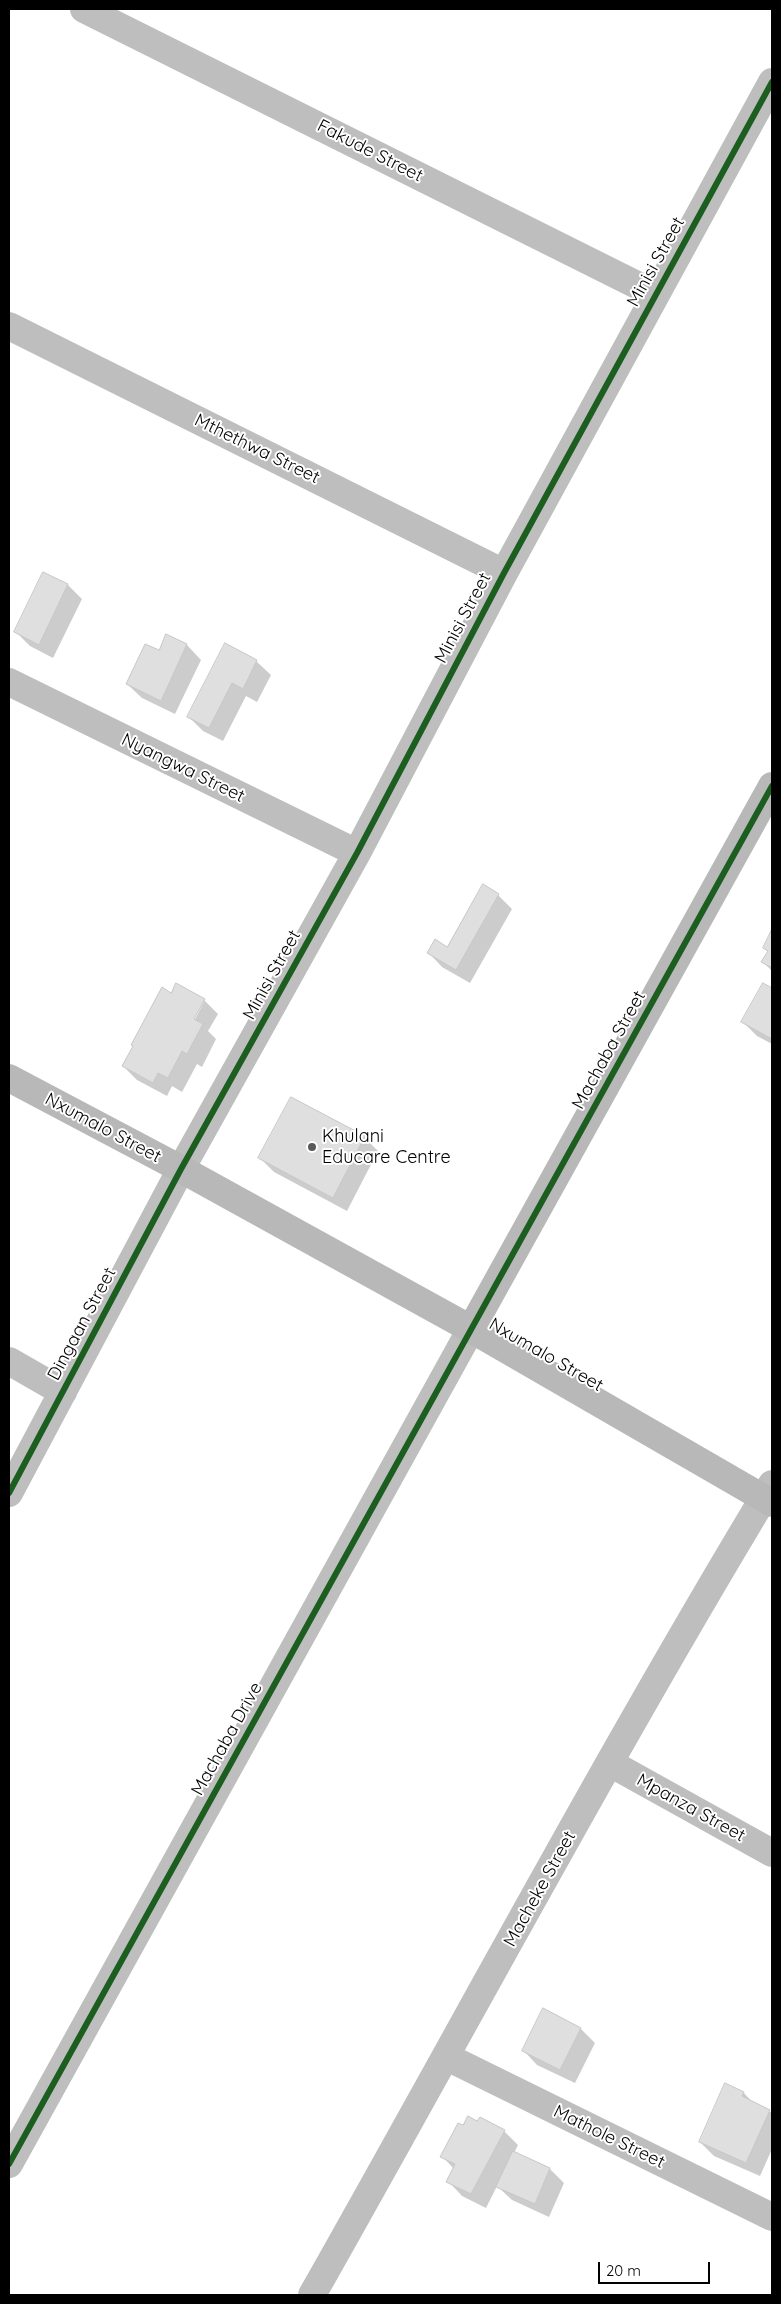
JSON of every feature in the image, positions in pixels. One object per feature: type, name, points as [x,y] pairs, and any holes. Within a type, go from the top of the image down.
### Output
[{"type":"street","name":"Fakude Street","points":[[84,9],[656,294]]},
{"type":"street","name":"Minisi Street","points":[[181,1169],[357,853],[504,573],[772,82]]},
{"type":"street","name":"Mthethwa Street","points":[[9,326],[504,573]]},
{"type":"street","name":"Nyangwa Street","points":[[9,682],[357,853]]},
{"type":"street","name":"Machaba Street","points":[[471,1329],[772,786]]},
{"type":"street","name":"Nxumalo Street","points":[[9,1078],[181,1169],[769,1495]]},
{"type":"street","name":"Dingaan Street","points":[[9,1493],[181,1169]]},
{"type":"street","name":"Machaba Drive","points":[[9,2164],[471,1329]]},
{"type":"street","points":[[9,1361],[63,1392]]},
{"type":"street","name":"Macheke Street","points":[[312,2295],[447,2057],[630,1725],[769,1495]]},
{"type":"street","name":"Mpanza Street","points":[[610,1763],[772,1853]]},
{"type":"street","name":"Mathole Street","points":[[447,2057],[772,2217]]},
{"type":"building","points":[[43,572],[68,584],[39,645],[14,632]]},
{"type":"building","points":[[166,634],[187,644],[161,701],[126,684],[145,644],[159,650]]},
{"type":"building","points":[[225,643],[257,660],[243,689],[232,683],[209,728],[187,717]]},
{"type":"building","points":[[483,884],[499,894],[456,970],[427,953],[435,939],[447,947]]},
{"type":"building","points":[[772,929],[772,968],[761,962],[768,951],[763,948]]},
{"type":"building","points":[[176,983],[205,999],[194,1019],[203,1024],[187,1054],[182,1051],[168,1078],[158,1073],[153,1083],[122,1066],[162,987],[171,993]]},
{"type":"building","points":[[763,983],[772,988],[772,1039],[741,1022]]},
{"type":"building","name":"Khulani Educare Centre","points":[[291,1097],[365,1136],[333,1198],[258,1158]]},
{"type":"building","points":[[543,2008],[581,2028],[560,2070],[522,2051]]},
{"type":"building","points":[[725,2083],[744,2092],[742,2096],[770,2110],[746,2163],[699,2142]]},
{"type":"building","points":[[468,2116],[477,2121],[480,2117],[505,2130],[471,2194],[446,2182],[455,2164],[440,2157],[458,2123],[463,2125]]},
{"type":"building","points":[[513,2151],[550,2168],[535,2204],[496,2187]]},
{"type":"cycle path","points":[[9,1493],[181,1169],[357,853],[504,573],[772,82]]},
{"type":"cycle path","points":[[9,2164],[772,786]]},
{"type":"place","name":"Khulani Educare Centre","points":[[312,1147]]}]
